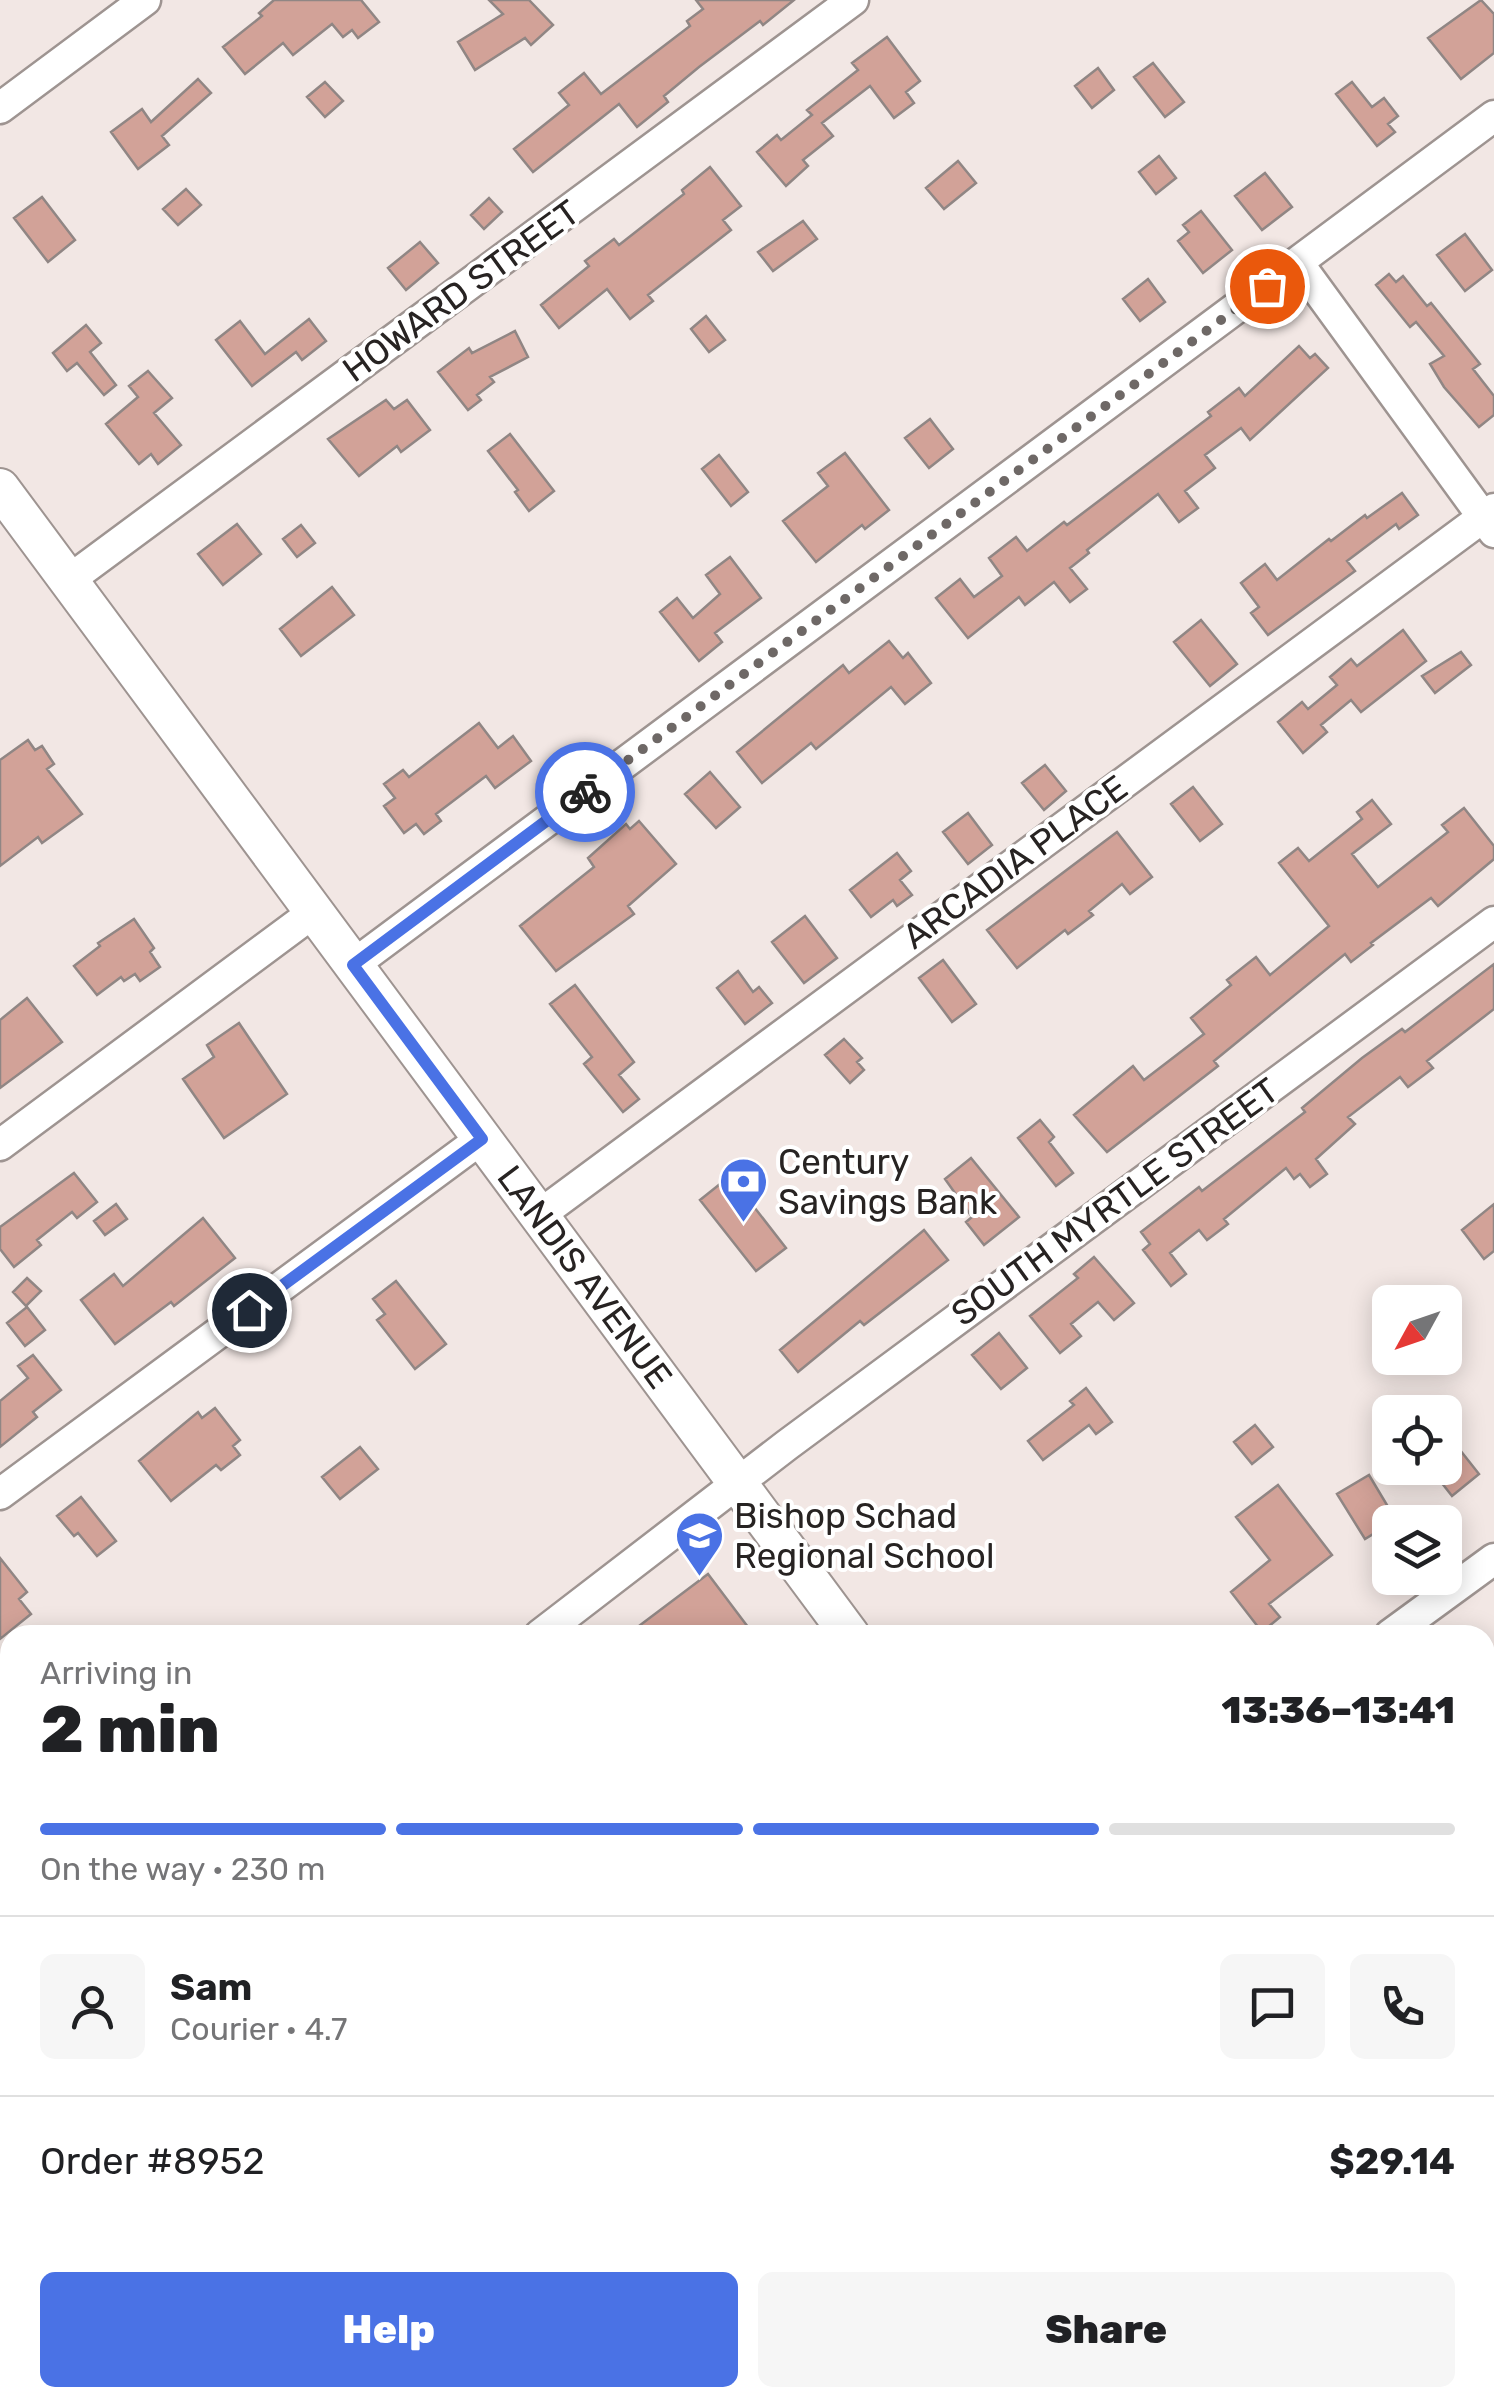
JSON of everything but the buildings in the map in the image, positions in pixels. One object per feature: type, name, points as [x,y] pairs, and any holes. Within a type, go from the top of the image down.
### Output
[{"type":"main road","name":"LANDIS AVENUE","points":[[0,488],[843,1625]]},
{"type":"street","points":[[0,108],[145,0]]},
{"type":"street","name":"HOWARD STREET","points":[[69,580],[852,0]]},
{"type":"street","points":[[353,965],[1494,116]]},
{"type":"street","points":[[1298,263],[1490,520]]},
{"type":"street","name":"ARCADIA PLACE","points":[[538,1216],[1490,520]]},
{"type":"street","points":[[0,1145],[314,912]]},
{"type":"street","name":"SOUTH MYRTLE STREET","points":[[553,1625],[1494,922]]},
{"type":"street","points":[[0,1494],[482,1139]]},
{"type":"street","points":[[1404,1625],[1494,1559]]},
{"type":"way so far","points":[[585,792],[1267,286]]},
{"type":"place","name":"Century Savings Bank","points":[[743,1224]]},
{"type":"place","name":"Bishop Schad Regional School","points":[[699,1578]]},
{"type":"route","points":[[249,1310],[482,1139],[353,965],[585,792]]}]
